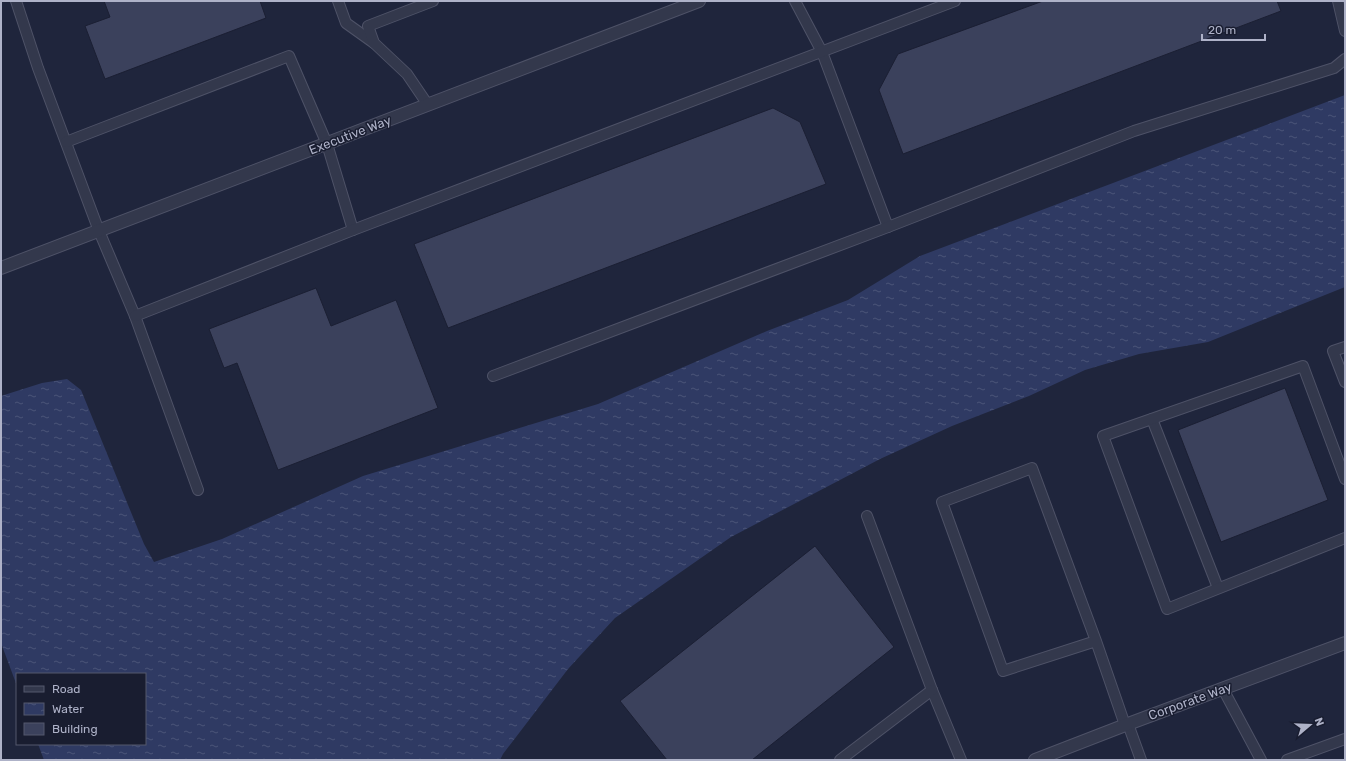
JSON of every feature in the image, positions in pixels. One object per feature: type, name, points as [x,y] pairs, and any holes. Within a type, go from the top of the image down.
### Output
[{"type":"street","name":"Executive Way","points":[[1,268],[699,1]]},
{"type":"street","name":"Corporate Way","points":[[1035,760],[1126,724],[1345,643]]},
{"type":"lane","points":[[16,1],[38,68],[98,231],[135,316],[198,490]]},
{"type":"lane","points":[[338,1],[346,23],[374,43],[406,74],[428,105]]},
{"type":"lane","points":[[374,43],[368,26],[433,1]]},
{"type":"lane","points":[[795,1],[822,52],[888,227]]},
{"type":"lane","points":[[135,316],[353,230],[955,1]]},
{"type":"lane","points":[[1338,1],[1345,31]]},
{"type":"lane","points":[[66,142],[289,56],[327,144],[353,230]]},
{"type":"lane","points":[[493,376],[888,227],[1134,131],[1334,68],[1345,59]]},
{"type":"lane","points":[[1345,347],[1333,351],[1345,382]]},
{"type":"lane","points":[[1345,479],[1303,366],[1103,436],[1167,608],[1345,538]]},
{"type":"lane","points":[[1152,419],[1218,588]]},
{"type":"lane","points":[[1096,641],[1003,671],[942,502],[1032,468],[1096,641],[1126,724],[1141,760]]},
{"type":"lane","points":[[867,516],[932,690],[961,760]]},
{"type":"lane","points":[[1223,689],[1261,760]]},
{"type":"lane","points":[[840,760],[932,690]]},
{"type":"lane","points":[[1287,760],[1345,739]]},
{"type":"water","points":[[1345,95],[1345,287],[1208,342],[1139,354],[1085,370],[1029,396],[952,426],[880,459],[731,537],[615,618],[568,669],[500,760],[44,760],[38,745],[146,745],[146,673],[16,673],[16,683],[1,643],[1,396],[42,383],[67,379],[81,390],[144,544],[154,562],[222,539],[363,476],[598,404],[767,331],[848,300],[920,256]]},
{"type":"building","points":[[104,1],[260,1],[266,18],[105,79],[85,26],[110,17]]},
{"type":"building","points":[[1043,1],[1277,1],[1281,11],[903,154],[879,90],[898,54]]},
{"type":"building","points":[[773,108],[800,122],[826,184],[448,328],[414,244]]},
{"type":"building","points":[[316,288],[331,326],[396,300],[438,408],[278,470],[237,363],[224,368],[209,329]]},
{"type":"building","points":[[1285,388],[1328,500],[1221,542],[1178,430]]},
{"type":"building","points":[[815,546],[894,647],[752,760],[667,760],[620,701]]}]
